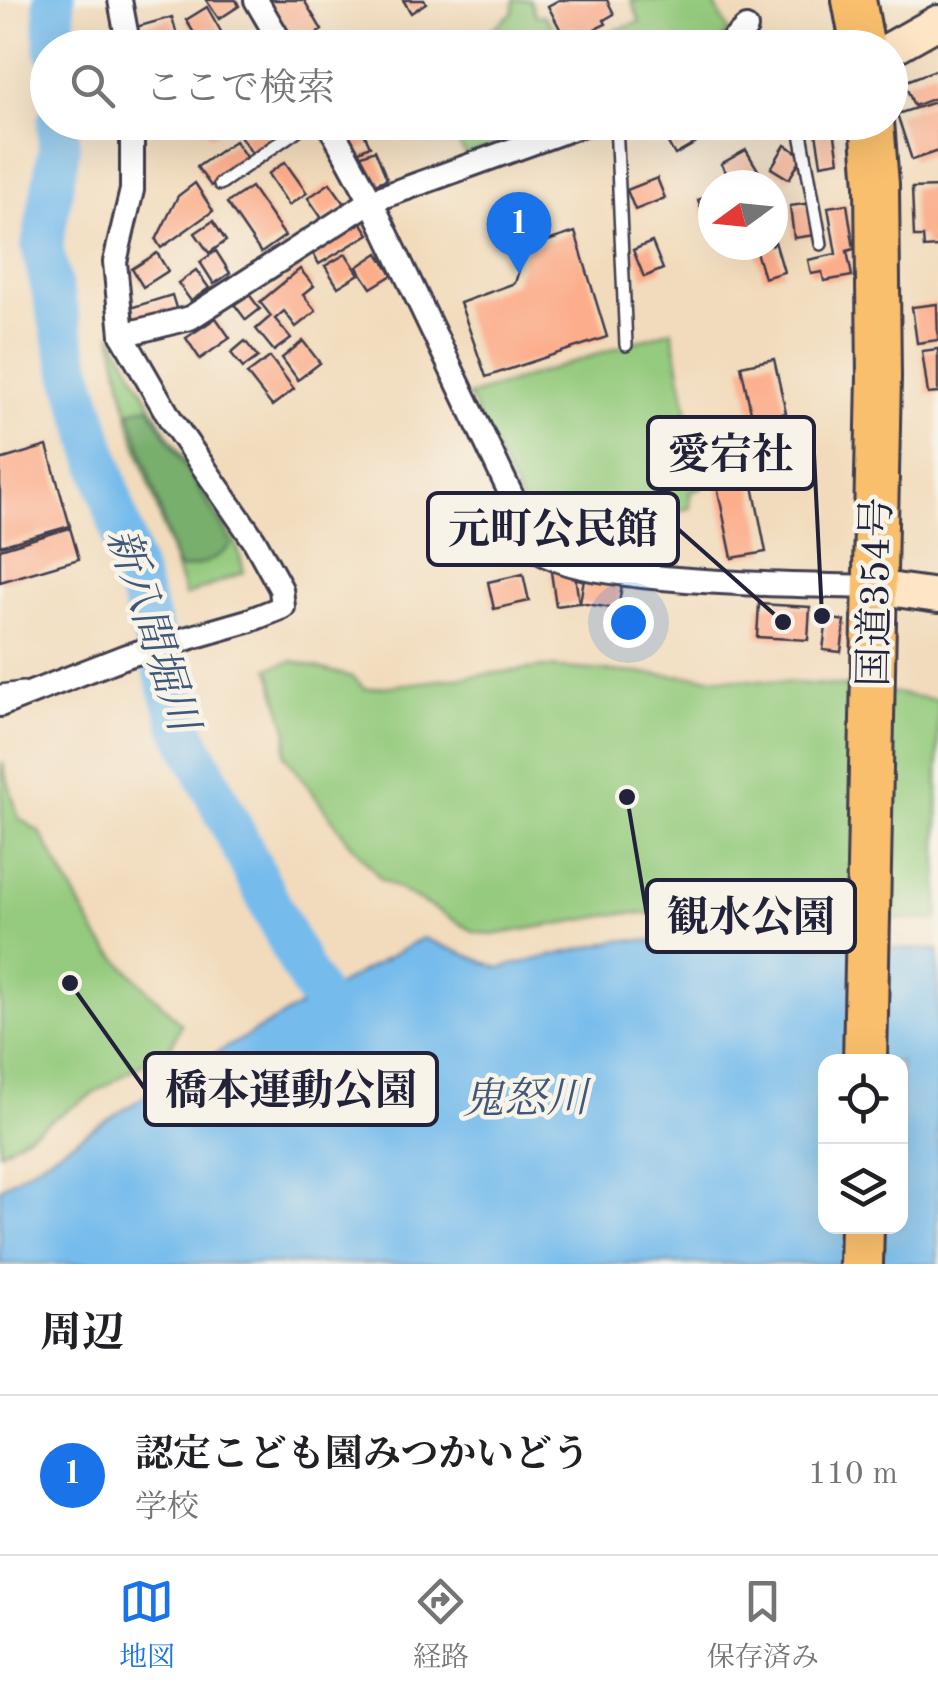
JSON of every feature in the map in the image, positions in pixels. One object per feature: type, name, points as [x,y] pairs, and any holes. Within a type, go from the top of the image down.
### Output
[{"type":"highway","points":[[854,0],[860,30]]},
{"type":"highway","name":"国道354号","points":[[865,1054],[879,377],[873,140]]},
{"type":"highway","points":[[861,1264],[862,1234]]},
{"type":"street","points":[[120,0],[126,30]]},
{"type":"street","points":[[256,0],[274,30]]},
{"type":"street","points":[[932,0],[938,14]]},
{"type":"street","points":[[908,38],[938,22]]},
{"type":"street","points":[[0,704],[126,656],[274,613],[283,607],[281,589],[254,540],[171,420],[122,336],[115,262],[132,190],[132,140]]},
{"type":"street","points":[[338,140],[371,201],[538,551],[561,564],[580,568],[668,578],[874,588],[938,596]]},
{"type":"street","points":[[122,336],[190,318],[371,201],[540,140]]},
{"type":"lane","points":[[220,184],[283,140]]},
{"type":"lane","points":[[617,140],[626,345]]},
{"type":"lane","points":[[802,140],[822,244]]},
{"type":"lane","points":[[0,691],[57,684]]},
{"type":"green space","points":[[514,0],[530,0],[536,16],[544,15],[555,30],[491,30],[513,12]]},
{"type":"green space","points":[[631,0],[712,0],[728,30],[616,30],[640,22]]},
{"type":"green space","points":[[446,140],[509,140],[466,155],[457,141]]},
{"type":"green space","points":[[672,330],[702,488],[690,492],[690,508],[655,516],[657,527],[650,529],[654,568],[545,550],[469,396]]},
{"type":"green space","points":[[111,332],[162,424],[236,542],[244,572],[185,596],[130,424]]},
{"type":"green space","points":[[148,406],[232,544],[201,564],[180,569],[177,565],[130,411]]},
{"type":"green space","points":[[293,661],[352,677],[366,689],[545,667],[856,687],[938,700],[938,920],[623,913],[492,935],[475,932],[381,879],[285,755],[288,732],[269,668]]},
{"type":"green space","points":[[2,762],[19,818],[40,832],[100,941],[181,1024],[172,1045],[0,1152]]},
{"type":"water","name":"鬼怒川","points":[[423,938],[499,968],[620,940],[938,950],[938,1264],[0,1264],[0,1188],[191,1067]]},
{"type":"building","points":[[206,0],[236,0],[239,6],[219,19]]},
{"type":"building","points":[[262,0],[304,0],[322,30],[281,30]]},
{"type":"building","points":[[403,0],[424,0],[426,3],[411,13]]},
{"type":"building","points":[[559,0],[607,0],[614,14],[604,20],[606,24],[593,30],[561,30],[548,6]]},
{"type":"building","points":[[207,7],[220,30],[192,30],[186,20]]},
{"type":"building","points":[[172,17],[176,30],[137,30],[136,27]]},
{"type":"building","points":[[938,69],[938,97],[914,106],[908,80]]},
{"type":"building","points":[[938,101],[938,151],[912,160],[905,140],[908,111]]},
{"type":"building","points":[[243,140],[274,140],[253,155]]},
{"type":"building","points":[[349,140],[367,140],[370,146],[355,153]]},
{"type":"building","points":[[666,140],[701,140],[675,155]]},
{"type":"building","points":[[817,140],[836,140],[839,161],[821,164]]},
{"type":"building","points":[[235,141],[248,160],[211,186],[197,167]]},
{"type":"building","points":[[785,145],[803,156],[789,179],[788,170],[771,168]]},
{"type":"building","points":[[375,150],[387,179],[370,186],[357,157]]},
{"type":"building","points":[[746,150],[758,170],[725,170],[721,164]]},
{"type":"building","points":[[285,162],[307,193],[289,205],[268,174]]},
{"type":"building","points":[[657,178],[665,198],[635,210],[627,190]]},
{"type":"building","points":[[195,183],[213,211],[161,248],[156,240],[178,196]]},
{"type":"building","points":[[330,183],[345,204],[323,220],[308,198]]},
{"type":"building","points":[[251,187],[285,236],[261,253],[227,203]]},
{"type":"building","points":[[938,187],[938,247],[924,248],[923,237],[914,237],[912,188]]},
{"type":"building","points":[[811,203],[815,235],[794,238],[790,206]]},
{"type":"building","points":[[847,204],[854,249],[847,251],[852,276],[824,281],[822,272],[811,274],[808,260],[836,254],[828,207]]},
{"type":"building","points":[[213,221],[226,241],[209,253],[195,233]]},
{"type":"building","points":[[361,222],[369,234],[319,264],[312,252]]},
{"type":"building","points":[[575,232],[607,337],[486,377],[460,303],[515,283],[526,248]]},
{"type":"building","points":[[652,242],[663,269],[644,277],[633,250]]},
{"type":"building","points":[[216,251],[230,273],[214,284],[200,262]]},
{"type":"building","points":[[157,253],[168,271],[143,287],[132,269]]},
{"type":"building","points":[[378,253],[392,275],[371,288],[357,267]]},
{"type":"building","points":[[346,254],[359,274],[338,287],[325,266]]},
{"type":"building","points":[[759,260],[780,260],[784,272],[764,278]]},
{"type":"building","points":[[300,269],[314,286],[303,295],[316,311],[296,327],[284,311],[275,319],[291,338],[274,351],[256,329],[271,316],[260,302]]},
{"type":"building","points":[[196,270],[209,288],[191,301],[178,283]]},
{"type":"building","points":[[248,293],[260,309],[246,320],[234,304]]},
{"type":"building","points":[[172,295],[179,318],[137,330],[130,308]]},
{"type":"building","points":[[937,304],[938,340],[917,343],[912,307]]},
{"type":"building","points":[[216,318],[230,338],[200,359],[186,338]]},
{"type":"building","points":[[245,341],[258,357],[243,368],[231,353]]},
{"type":"building","points":[[303,341],[320,363],[298,380],[282,358]]},
{"type":"building","points":[[938,349],[938,393],[928,394],[922,351]]},
{"type":"building","points":[[270,357],[294,389],[272,406],[247,374]]},
{"type":"building","points":[[774,359],[786,413],[753,421],[741,366]]},
{"type":"building","points":[[47,446],[70,526],[0,546],[0,460]]},
{"type":"building","points":[[746,450],[766,552],[732,558],[711,457]]},
{"type":"building","points":[[70,528],[79,559],[0,582],[0,549]]},
{"type":"building","points":[[574,568],[579,603],[556,606],[551,572]]},
{"type":"building","points":[[585,572],[623,579],[618,609],[580,603]]},
{"type":"building","points":[[523,574],[529,601],[494,609],[488,582]]},
{"type":"building","points":[[759,604],[810,607],[808,640],[757,637]]},
{"type":"building","points":[[827,618],[845,621],[841,652],[823,650]]},
{"type":"waterway","name":"新八間堀川","points":[[54,0],[55,30]]},
{"type":"waterway","name":"新八間堀川","points":[[59,140],[42,247],[67,353],[180,723],[301,966],[347,1045]]},
{"type":"place","name":"認定こども園みつかいどう","points":[[519,274]]},
{"type":"place","name":"愛宕社","points":[[822,616]]},
{"type":"place","name":"元町公民館","points":[[783,622]]},
{"type":"place","name":"観水公園","points":[[627,797]]},
{"type":"place","name":"橋本運動公園","points":[[70,983]]}]
